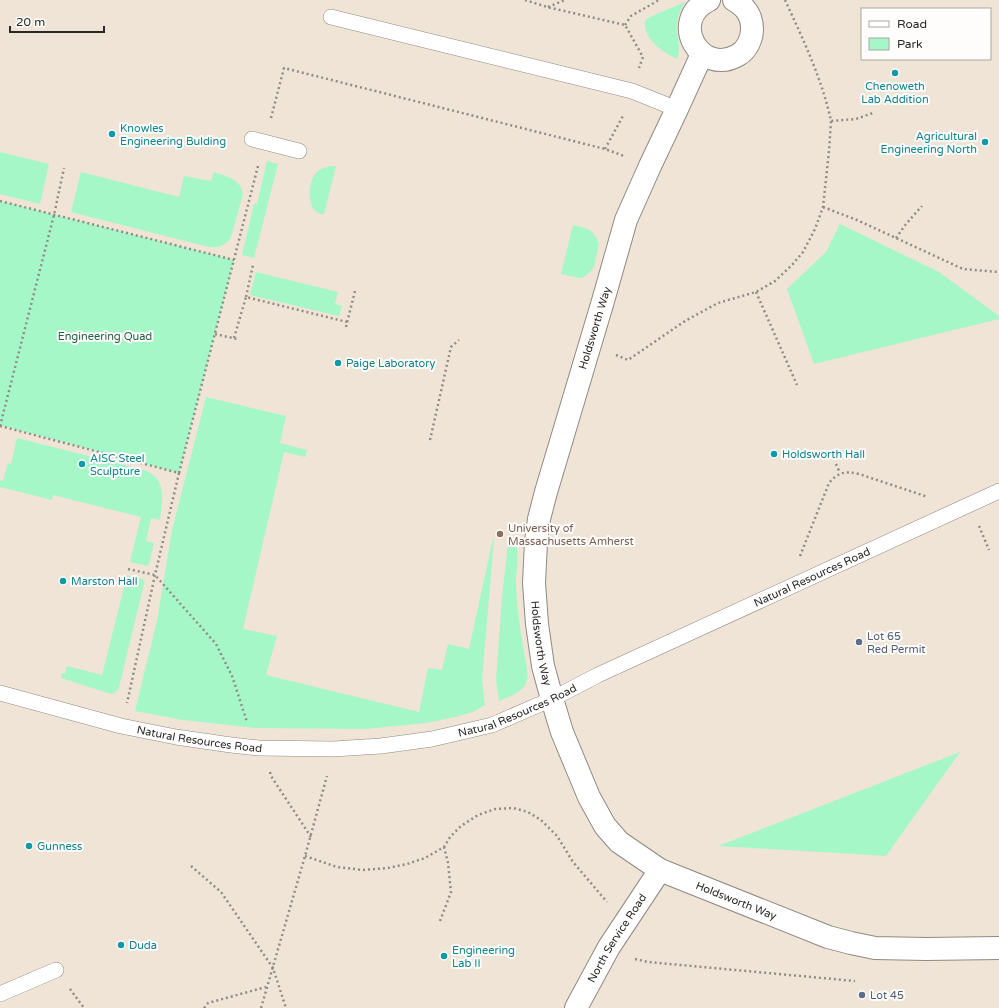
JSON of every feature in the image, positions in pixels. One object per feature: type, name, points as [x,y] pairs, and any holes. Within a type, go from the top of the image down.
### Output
[{"type":"street","points":[[708,0],[696,10],[691,18],[691,38],[695,47],[702,54],[712,59],[722,60],[733,58],[742,52],[749,44],[752,34],[752,23],[748,13],[742,4],[734,0]]},
{"type":"street","name":"Holdsworth Way","points":[[702,54],[626,220],[539,519],[534,583],[537,617],[543,666],[562,732],[589,797],[605,826],[619,842],[660,870],[828,937],[851,943],[875,948],[999,948]]},
{"type":"street","name":"North Service Road","points":[[576,1008],[609,947],[660,870]]},
{"type":"lane","points":[[331,17],[632,92],[677,109]]},
{"type":"lane","points":[[252,139],[299,151]]},
{"type":"lane","name":"Natural Resources Road","points":[[0,693],[121,726],[176,737],[259,748],[333,749],[381,746],[432,739],[492,725],[552,699],[598,675],[999,491]]},
{"type":"lane","points":[[0,994],[56,970]]},
{"type":"path","points":[[525,0],[547,7],[625,25],[643,57],[639,70]]},
{"type":"path","points":[[547,7],[565,0]]},
{"type":"path","points":[[625,25],[631,16],[659,0]]},
{"type":"path","points":[[613,354],[628,360],[685,321],[718,303],[756,292],[775,281],[803,252],[815,229],[823,207],[831,121],[814,66],[785,0]]},
{"type":"path","points":[[284,68],[605,149],[627,157]]},
{"type":"path","points":[[831,121],[856,119],[873,113]]},
{"type":"path","points":[[605,149],[625,114]]},
{"type":"path","points":[[64,168],[54,215],[1,416],[0,426],[179,473]]},
{"type":"path","points":[[0,201],[234,260],[179,473],[127,703]]},
{"type":"path","points":[[896,238],[922,206]]},
{"type":"path","points":[[823,207],[857,220],[963,269],[999,272]]},
{"type":"path","points":[[215,334],[236,339],[253,265]]},
{"type":"path","points":[[346,327],[355,291]]},
{"type":"path","points":[[756,292],[797,385]]},
{"type":"path","points":[[246,297],[347,322]]},
{"type":"path","points":[[430,440],[451,347],[459,340]]},
{"type":"path","points":[[836,464],[840,473]]},
{"type":"path","points":[[798,559],[829,484],[833,478],[840,473],[849,472],[859,474],[930,498]]},
{"type":"path","points":[[978,525],[989,550]]},
{"type":"path","points":[[128,569],[155,575],[216,644],[232,676],[249,728],[271,776],[311,837]]},
{"type":"path","points":[[261,1008],[311,837],[327,776]]},
{"type":"path","points":[[305,856],[337,867],[363,870],[388,868],[408,864],[425,858],[444,847],[450,836],[461,826],[478,815],[495,809],[513,808],[528,812],[541,820],[557,836],[573,862],[608,904]]},
{"type":"path","points":[[440,921],[451,892],[448,863],[444,847]]},
{"type":"path","points":[[191,866],[221,892],[273,968],[286,1008]]},
{"type":"path","points":[[629,957],[648,962],[855,981]]},
{"type":"path","points":[[204,1008],[208,1003],[267,987]]},
{"type":"shaded area","name":"University of Massachusetts Amherst","points":[[0,0],[999,0],[999,1008],[0,1008]]},
{"type":"green space","points":[[685,2],[678,21],[677,33],[679,49],[677,59],[660,49],[655,44],[647,34],[645,21],[652,16]]},
{"type":"green space","points":[[0,152],[49,164],[40,204],[0,194]]},
{"type":"green space","points":[[267,161],[278,164],[254,258],[242,255],[254,204],[257,204]]},
{"type":"green space","points":[[330,166],[336,166],[324,214],[320,214],[314,210],[310,200],[311,182],[319,170]]},
{"type":"green space","points":[[81,172],[179,197],[184,176],[211,181],[214,172],[228,177],[236,182],[242,189],[243,194],[231,237],[222,246],[209,247],[71,212]]},
{"type":"green space","name":"Engineering Quad","points":[[0,201],[234,260],[179,473],[0,425]]},
{"type":"green space","points":[[840,224],[939,272],[999,316],[999,319],[814,364],[787,289],[826,252]]},
{"type":"green space","points":[[573,225],[588,229],[596,237],[599,244],[594,267],[584,277],[579,278],[561,274]]},
{"type":"green space","points":[[256,272],[338,292],[335,304],[342,306],[339,316],[250,295]]},
{"type":"green space","points":[[206,397],[286,416],[280,443],[307,450],[305,457],[284,452],[243,629],[277,636],[266,675],[419,712],[428,668],[442,670],[448,644],[469,649],[494,539],[482,680],[485,705],[473,712],[426,723],[366,729],[255,728],[183,720],[135,711],[157,621],[172,530]]},
{"type":"green space","points":[[17,438],[144,470],[152,474],[157,479],[162,491],[162,505],[160,520],[151,518],[146,541],[154,543],[149,564],[147,566],[130,562],[141,517],[53,495],[52,500],[0,487],[0,480],[3,481],[8,463],[11,464]]},
{"type":"green space","points":[[509,534],[517,548],[517,602],[527,666],[527,680],[523,688],[519,691],[499,701],[496,681],[502,597]]},
{"type":"green space","points":[[127,575],[145,580],[119,687],[116,692],[111,694],[61,678],[62,673],[65,674],[67,666],[102,675]]},
{"type":"green space","points":[[960,752],[886,856],[718,846]]},
{"type":"place","name":"Chenoweth Lab Addition","points":[[895,73]]},
{"type":"place","name":"Knowles Engineering Bulding","points":[[112,134]]},
{"type":"place","name":"Agricultural Engineering North","points":[[985,142]]},
{"type":"place","name":"Paige Laboratory","points":[[338,363]]},
{"type":"place","name":"Holdsworth Hall","points":[[774,454]]},
{"type":"place","name":"AISC Steel Sculpture","points":[[82,464]]},
{"type":"place","name":"University of Massachusetts Amherst","points":[[500,534]]},
{"type":"place","name":"Marston Hall","points":[[63,581]]},
{"type":"place","name":"Lot 65 Red Permit","points":[[859,642]]},
{"type":"place","name":"Gunness","points":[[29,846]]},
{"type":"place","name":"Duda","points":[[121,945]]},
{"type":"place","name":"Engineering Lab II","points":[[444,956]]},
{"type":"place","name":"Lot 45","points":[[862,995]]}]
